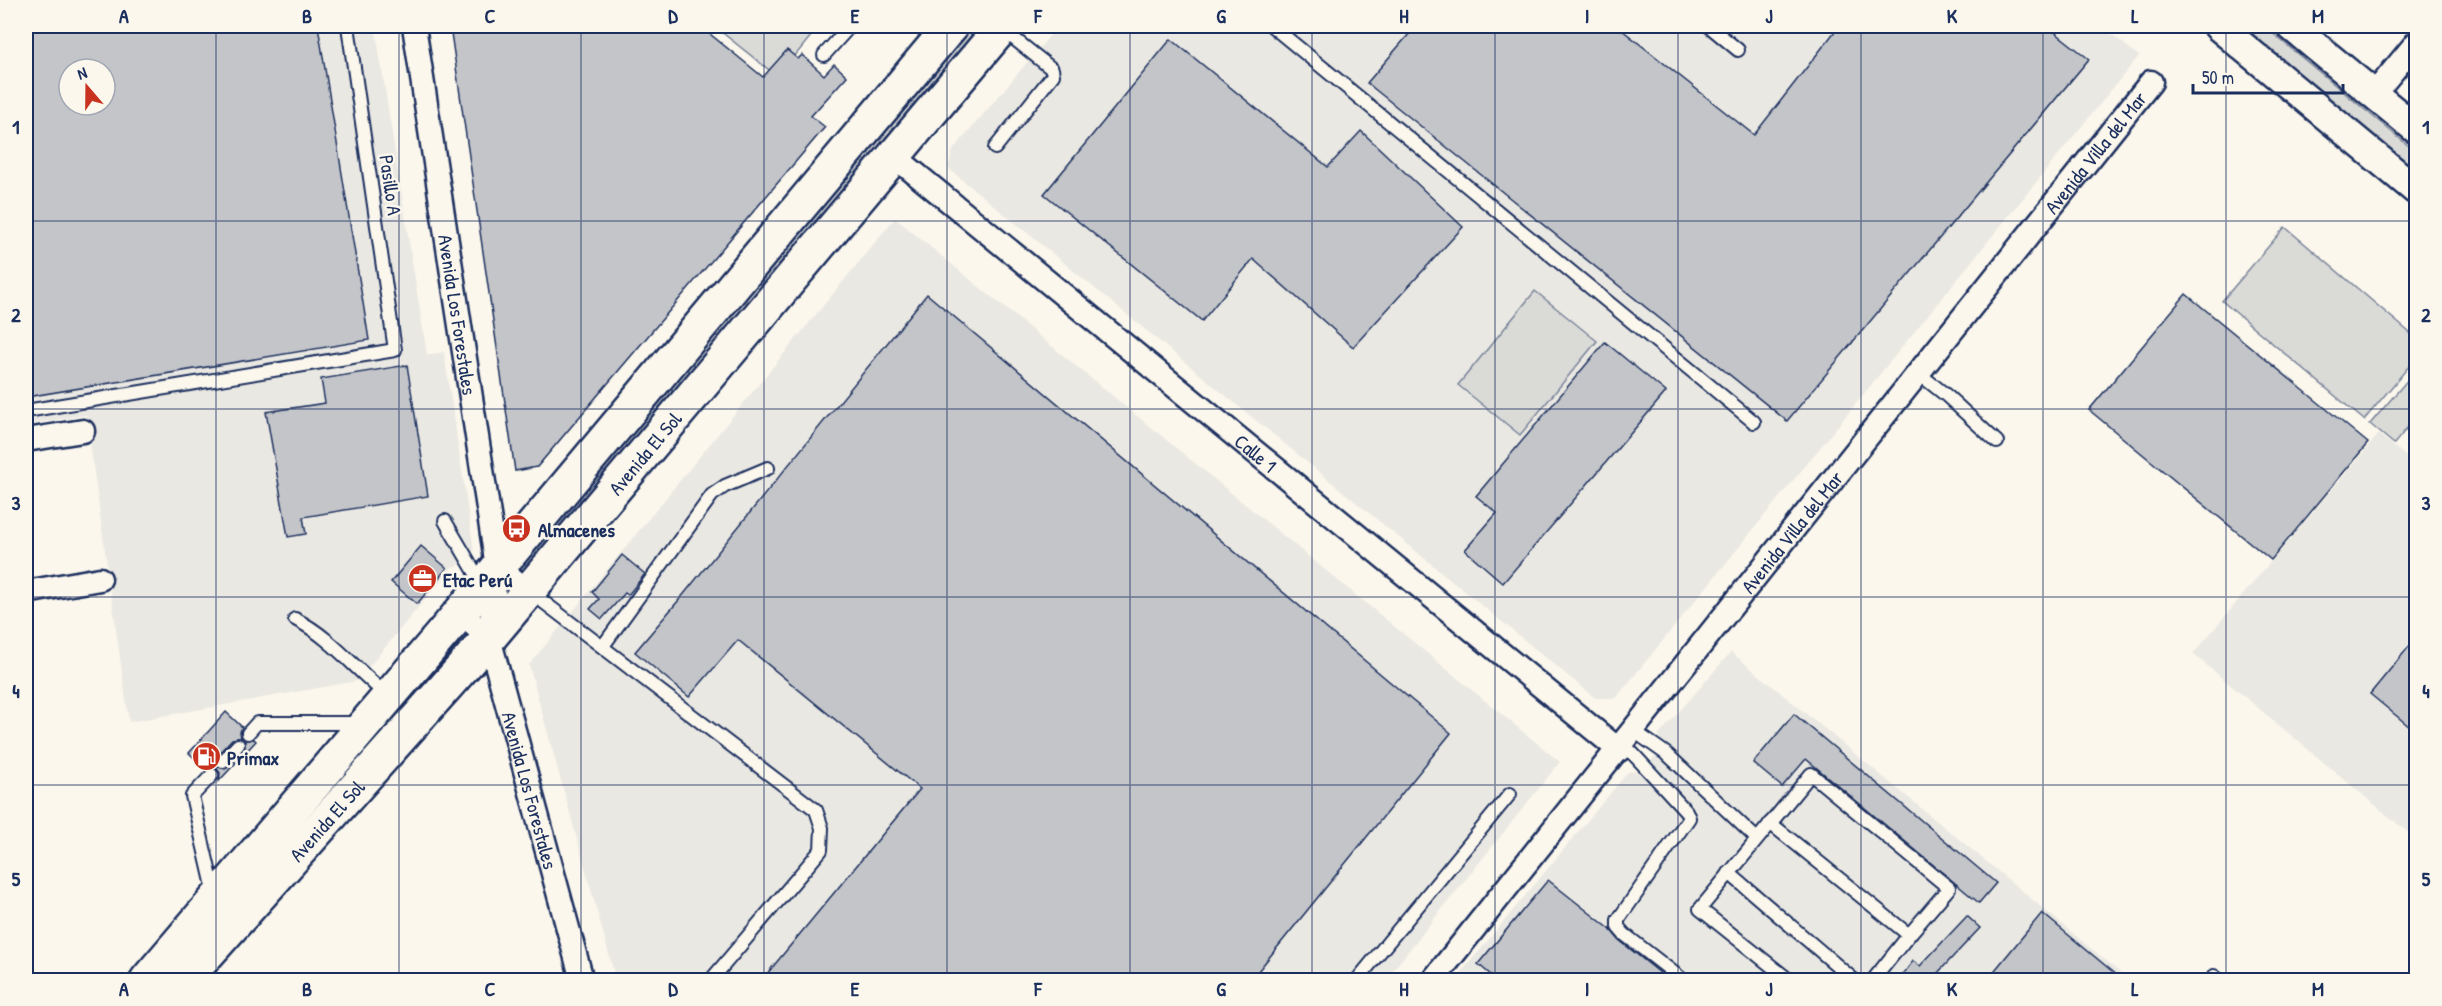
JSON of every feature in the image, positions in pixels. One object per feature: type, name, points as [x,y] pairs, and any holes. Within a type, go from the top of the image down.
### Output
[{"type":"main road","name":"Avenida El Sol","points":[[147,981],[460,613],[951,26]]},
{"type":"main road","name":"Avenida El Sol","points":[[184,981],[489,638],[1002,27]]},
{"type":"street","name":"Avenida Los Forestales","points":[[414,26],[490,576],[489,638],[582,981]]},
{"type":"street","points":[[2218,26],[2416,190]]},
{"type":"street","points":[[2291,26],[2416,129]]},
{"type":"street","points":[[2374,94],[2416,43]]},
{"type":"street","name":"Avenida Villa del Mar","points":[[1433,981],[1626,742],[1917,372],[2151,82]]},
{"type":"street","name":"Calle 1","points":[[894,156],[1626,742]]},
{"type":"street","points":[[26,440],[83,431]]},
{"type":"street","points":[[490,576],[528,591]]},
{"type":"street","points":[[26,592],[100,579]]},
{"type":"street","points":[[460,613],[489,638]]},
{"type":"lane","name":"Pasillo A","points":[[26,411],[395,350],[348,26]]},
{"type":"lane","points":[[824,56],[850,26]]},
{"type":"lane","points":[[1272,26],[1755,422]]},
{"type":"lane","points":[[1709,26],[1738,50]]},
{"type":"lane","points":[[995,148],[1053,75],[1052,69],[1002,27]]},
{"type":"lane","points":[[1917,372],[1997,442]]},
{"type":"lane","points":[[603,646],[712,495],[724,486],[768,468]]},
{"type":"lane","points":[[445,521],[490,576]]},
{"type":"lane","points":[[528,591],[816,810],[822,828],[821,850],[711,981]]},
{"type":"lane","points":[[295,619],[313,628],[338,648],[362,674],[389,696]]},
{"type":"lane","points":[[248,733],[257,723],[366,723]]},
{"type":"lane","points":[[1626,742],[1668,755],[1757,838]]},
{"type":"lane","points":[[1626,742],[1689,818],[1618,920],[1618,927],[1683,981]]},
{"type":"lane","points":[[223,762],[238,745]]},
{"type":"lane","points":[[1789,981],[1700,909],[1811,774],[1949,888],[1873,981]]},
{"type":"lane","points":[[212,775],[192,796],[216,898]]},
{"type":"lane","points":[[1357,981],[1510,794]]},
{"type":"lane","points":[[1770,823],[1910,935]]},
{"type":"lane","points":[[1729,873],[1854,981]]},
{"type":"shaded area","points":[[26,26],[375,26],[427,355],[444,352],[474,551],[460,565],[452,567],[357,681],[129,722],[86,415],[26,425]]},
{"type":"shaded area","points":[[714,26],[819,26],[778,77]]},
{"type":"shaded area","points":[[965,26],[982,26],[530,568],[526,565],[525,559]]},
{"type":"shaded area","points":[[1058,26],[2101,26],[2139,56],[1616,698],[1595,698],[948,168],[953,150]]},
{"type":"shaded area","points":[[2236,26],[2264,26],[2416,152],[2416,175]]},
{"type":"shaded area","points":[[895,218],[1560,762],[1385,980],[616,980],[529,665]]},
{"type":"shaded area","points":[[2285,227],[2416,338],[2416,358],[2364,420],[2222,301]]},
{"type":"shaded area","points":[[1535,291],[1597,341],[1520,435],[1458,385]]},
{"type":"shaded area","points":[[2416,370],[2416,417],[2394,444],[2370,424]]},
{"type":"shaded area","points":[[2379,434],[2416,465],[2416,839],[2193,654]]},
{"type":"shaded area","points":[[1731,652],[2129,980],[1455,980],[1628,772],[1642,771],[1661,750],[1659,735]]},
{"type":"building","points":[[26,26],[318,26],[369,340],[26,397]]},
{"type":"building","points":[[450,26],[700,26],[763,77],[787,50],[798,59],[802,55],[824,75],[834,64],[847,76],[811,116],[825,127],[537,467],[515,471]]},
{"type":"building","points":[[1416,26],[1617,26],[1754,135],[1839,26],[2047,26],[2089,59],[1787,421],[1367,83]]},
{"type":"building","points":[[1171,39],[1328,167],[1361,131],[1463,227],[1353,347],[1253,259],[1202,321],[1044,194]]},
{"type":"building","points":[[927,294],[1451,733],[1250,981],[761,981],[920,789],[738,640],[689,697],[635,652]]},
{"type":"building","points":[[2186,294],[2368,443],[2271,560],[2089,410]]},
{"type":"building","points":[[1605,342],[1666,392],[1503,583],[1465,550],[1497,513],[1476,496]]},
{"type":"building","points":[[407,365],[428,496],[303,517],[306,534],[288,537],[266,412],[325,403],[321,379]]},
{"type":"building","points":[[421,546],[447,568],[417,604],[391,582]]},
{"type":"building","points":[[622,555],[645,574],[628,595],[625,593],[602,619],[590,609],[599,599],[592,592]]},
{"type":"building","points":[[2416,638],[2416,732],[2370,694]]},
{"type":"building","points":[[226,712],[242,727],[241,738],[232,739],[217,755],[215,763],[218,767],[225,769],[229,767],[244,750],[245,740],[254,739],[256,741],[219,781],[220,773],[217,769],[210,767],[206,769],[189,753]]},
{"type":"building","points":[[1794,714],[1996,883],[1979,903],[1806,759],[1782,787],[1753,763]]},
{"type":"building","points":[[1548,880],[1670,981],[1498,981],[1478,964]]},
{"type":"building","points":[[2042,913],[2124,981],[1986,981]]},
{"type":"building","points":[[1967,916],[1980,928],[1934,977],[1938,981],[1898,981],[1913,961],[1920,966]]},
{"type":"place","name":"Almacenes","points":[[517,529]]},
{"type":"place","name":"Etac Perú","points":[[422,579]]},
{"type":"place","name":"Primax","points":[[206,757]]}]
